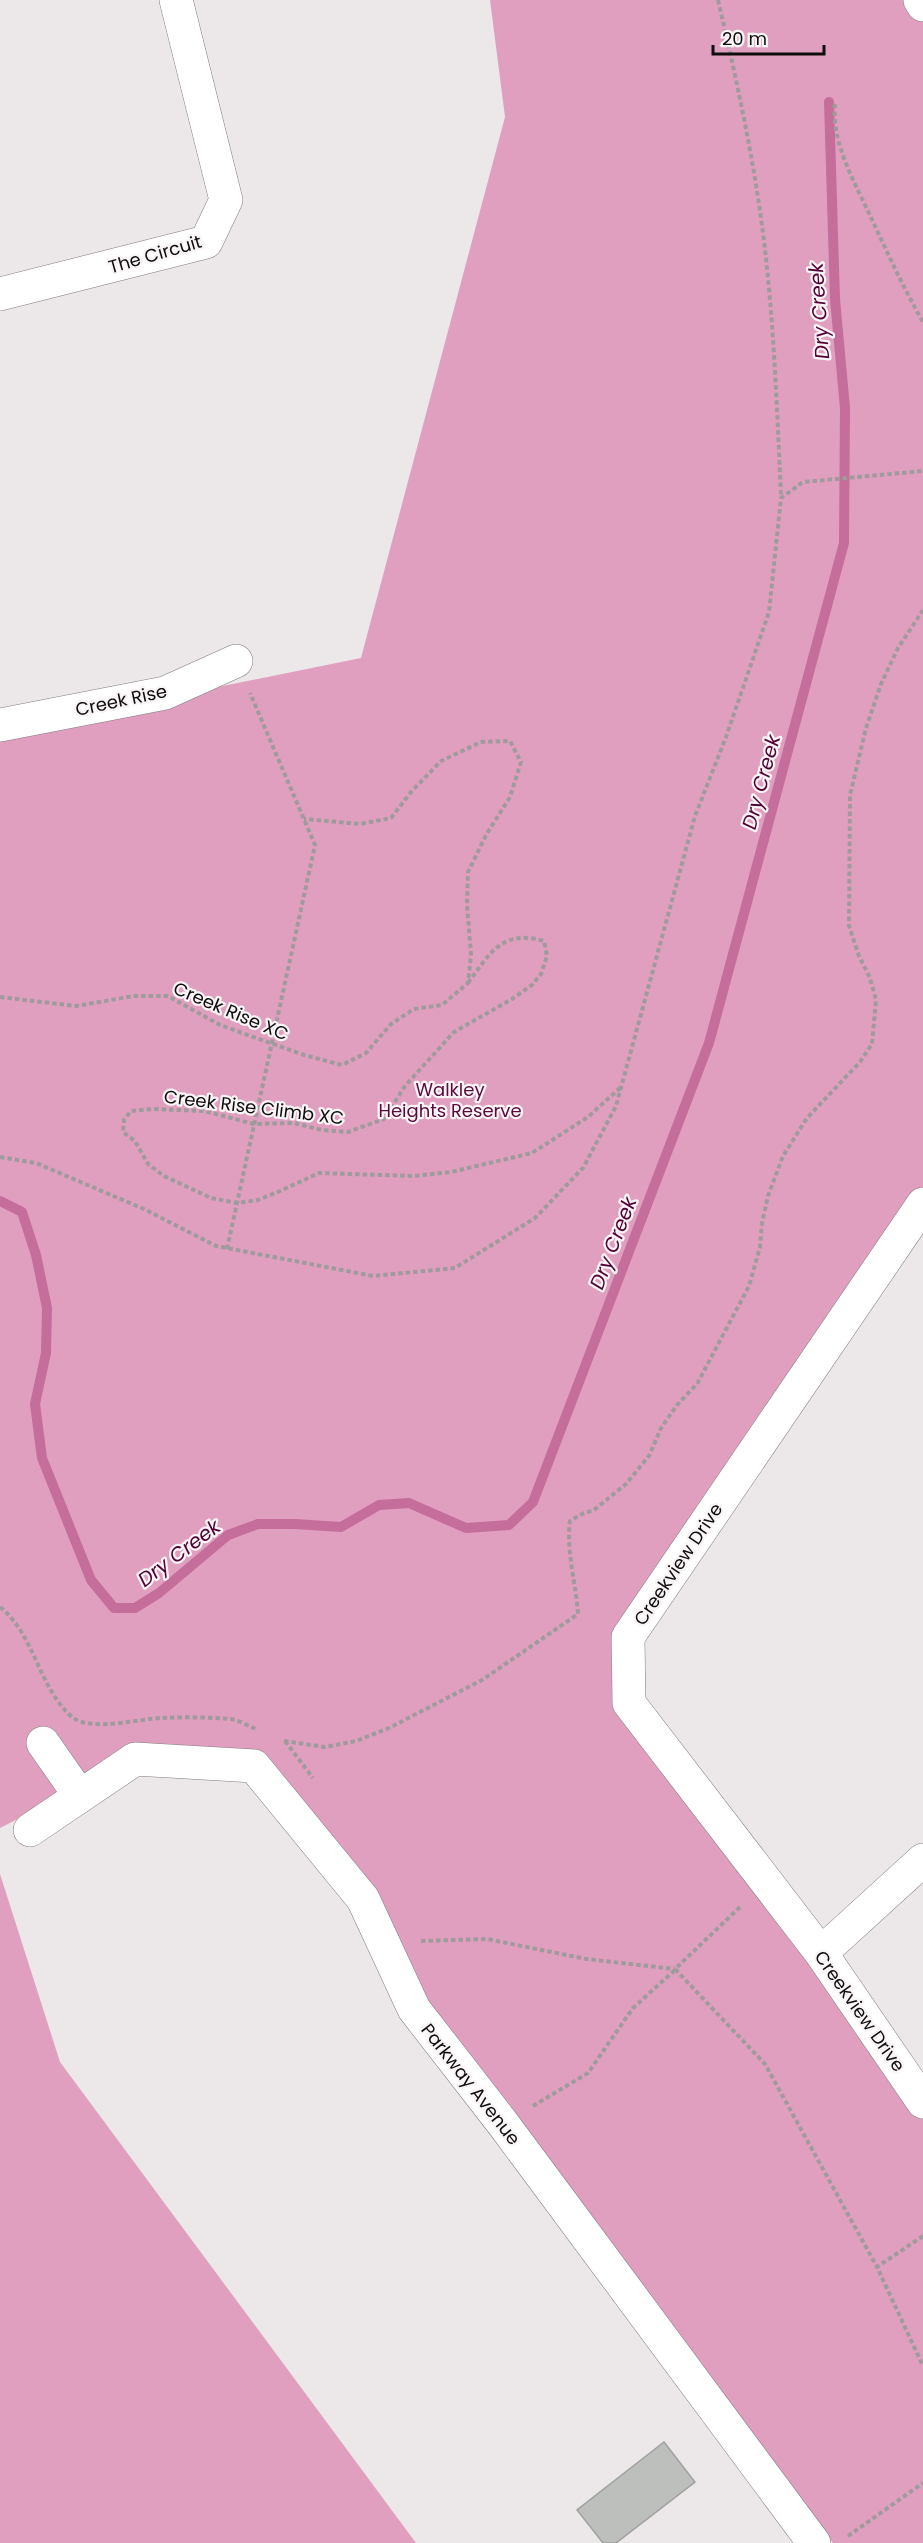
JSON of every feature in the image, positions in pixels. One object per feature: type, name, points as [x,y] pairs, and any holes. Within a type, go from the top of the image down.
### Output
[{"type":"street","name":"The Circuit","points":[[0,294],[207,242],[225,200],[176,0]]},
{"type":"street","points":[[920,0],[923,5]]},
{"type":"street","name":"Creek Rise","points":[[0,724],[165,693],[236,661]]},
{"type":"street","name":"Creekview Drive","points":[[923,1204],[628,1637],[629,1703],[821,1953],[923,2102]]},
{"type":"street","points":[[43,1743],[80,1796]]},
{"type":"street","name":"Parkway Avenue","points":[[30,1830],[135,1759],[254,1766],[363,1899],[414,2009],[504,2124],[814,2543]]},
{"type":"street","points":[[821,1953],[923,1860]]},
{"type":"path","points":[[0,1157],[36,1163],[144,1209],[216,1246],[373,1276],[455,1268],[535,1218],[583,1168],[616,1106],[695,816],[726,737],[769,612],[781,498],[763,233],[737,80],[718,0]]},
{"type":"path","points":[[836,104],[834,118],[845,161],[898,278],[923,322]]},
{"type":"path","points":[[781,498],[803,482],[923,471]]},
{"type":"path","points":[[284,1741],[325,1748],[356,1741],[389,1728],[482,1680],[578,1614],[569,1546],[570,1521],[594,1510],[626,1484],[649,1456],[661,1428],[677,1405],[698,1384],[716,1345],[749,1286],[760,1247],[768,1196],[783,1156],[807,1118],[860,1062],[872,1044],[876,1000],[870,978],[859,956],[849,926],[850,795],[866,728],[881,684],[898,648],[923,610]]},
{"type":"path","points":[[227,1249],[315,845],[236,661]]},
{"type":"path","points":[[304,819],[360,824],[391,818],[411,792],[441,761],[481,742],[510,741],[521,762],[510,797],[486,835],[468,872],[467,905],[471,955],[468,983]]},
{"type":"path","name":"Creek Rise Climb XC","points":[[468,983],[495,947],[513,938],[531,937],[544,941],[547,956],[541,974],[532,985],[454,1032],[405,1086],[384,1119],[348,1132],[322,1130],[294,1123],[254,1124],[204,1111],[153,1109],[130,1111],[124,1120],[123,1132],[135,1141],[148,1164],[164,1176],[211,1198],[237,1203],[258,1200],[319,1173],[414,1176],[452,1172],[532,1153],[588,1117],[622,1087]]},
{"type":"path","name":"Creek Rise XC","points":[[0,997],[76,1006],[134,996],[168,996],[220,1025],[271,1044],[342,1065],[366,1053],[391,1024],[414,1010],[442,1005],[468,983]]},
{"type":"path","points":[[0,1607],[10,1615],[30,1649],[48,1689]]},
{"type":"path","points":[[504,2124],[588,2073],[633,2008],[766,1883]]},
{"type":"path","points":[[383,1946],[419,1941],[487,1939],[586,1959],[675,1970],[765,2064],[877,2267],[923,2366]]},
{"type":"path","points":[[877,2267],[923,2235]]},
{"type":"path","points":[[847,2536],[923,2483]]},
{"type":"green space","name":"Walkley Heights Reserve","points":[[490,0],[923,0],[923,1204],[628,1638],[629,1703],[923,2089],[923,2543],[833,2543],[414,2009],[383,1946],[254,1766],[135,1759],[0,1828],[0,731],[361,658],[505,117]]},
{"type":"green space","points":[[0,1874],[60,2062],[416,2543],[0,2543]]},
{"type":"building","points":[[664,2442],[695,2482],[616,2543],[603,2543],[577,2510]]},
{"type":"waterway","name":"Dry Creek","points":[[0,1201],[22,1212],[36,1255],[47,1308],[46,1353],[35,1404],[42,1458],[91,1580],[114,1608],[135,1608],[159,1593],[228,1535],[258,1524],[341,1527],[379,1505],[409,1503],[466,1528],[509,1525],[533,1502],[709,1043],[844,543],[845,408],[835,299],[829,102]]}]
